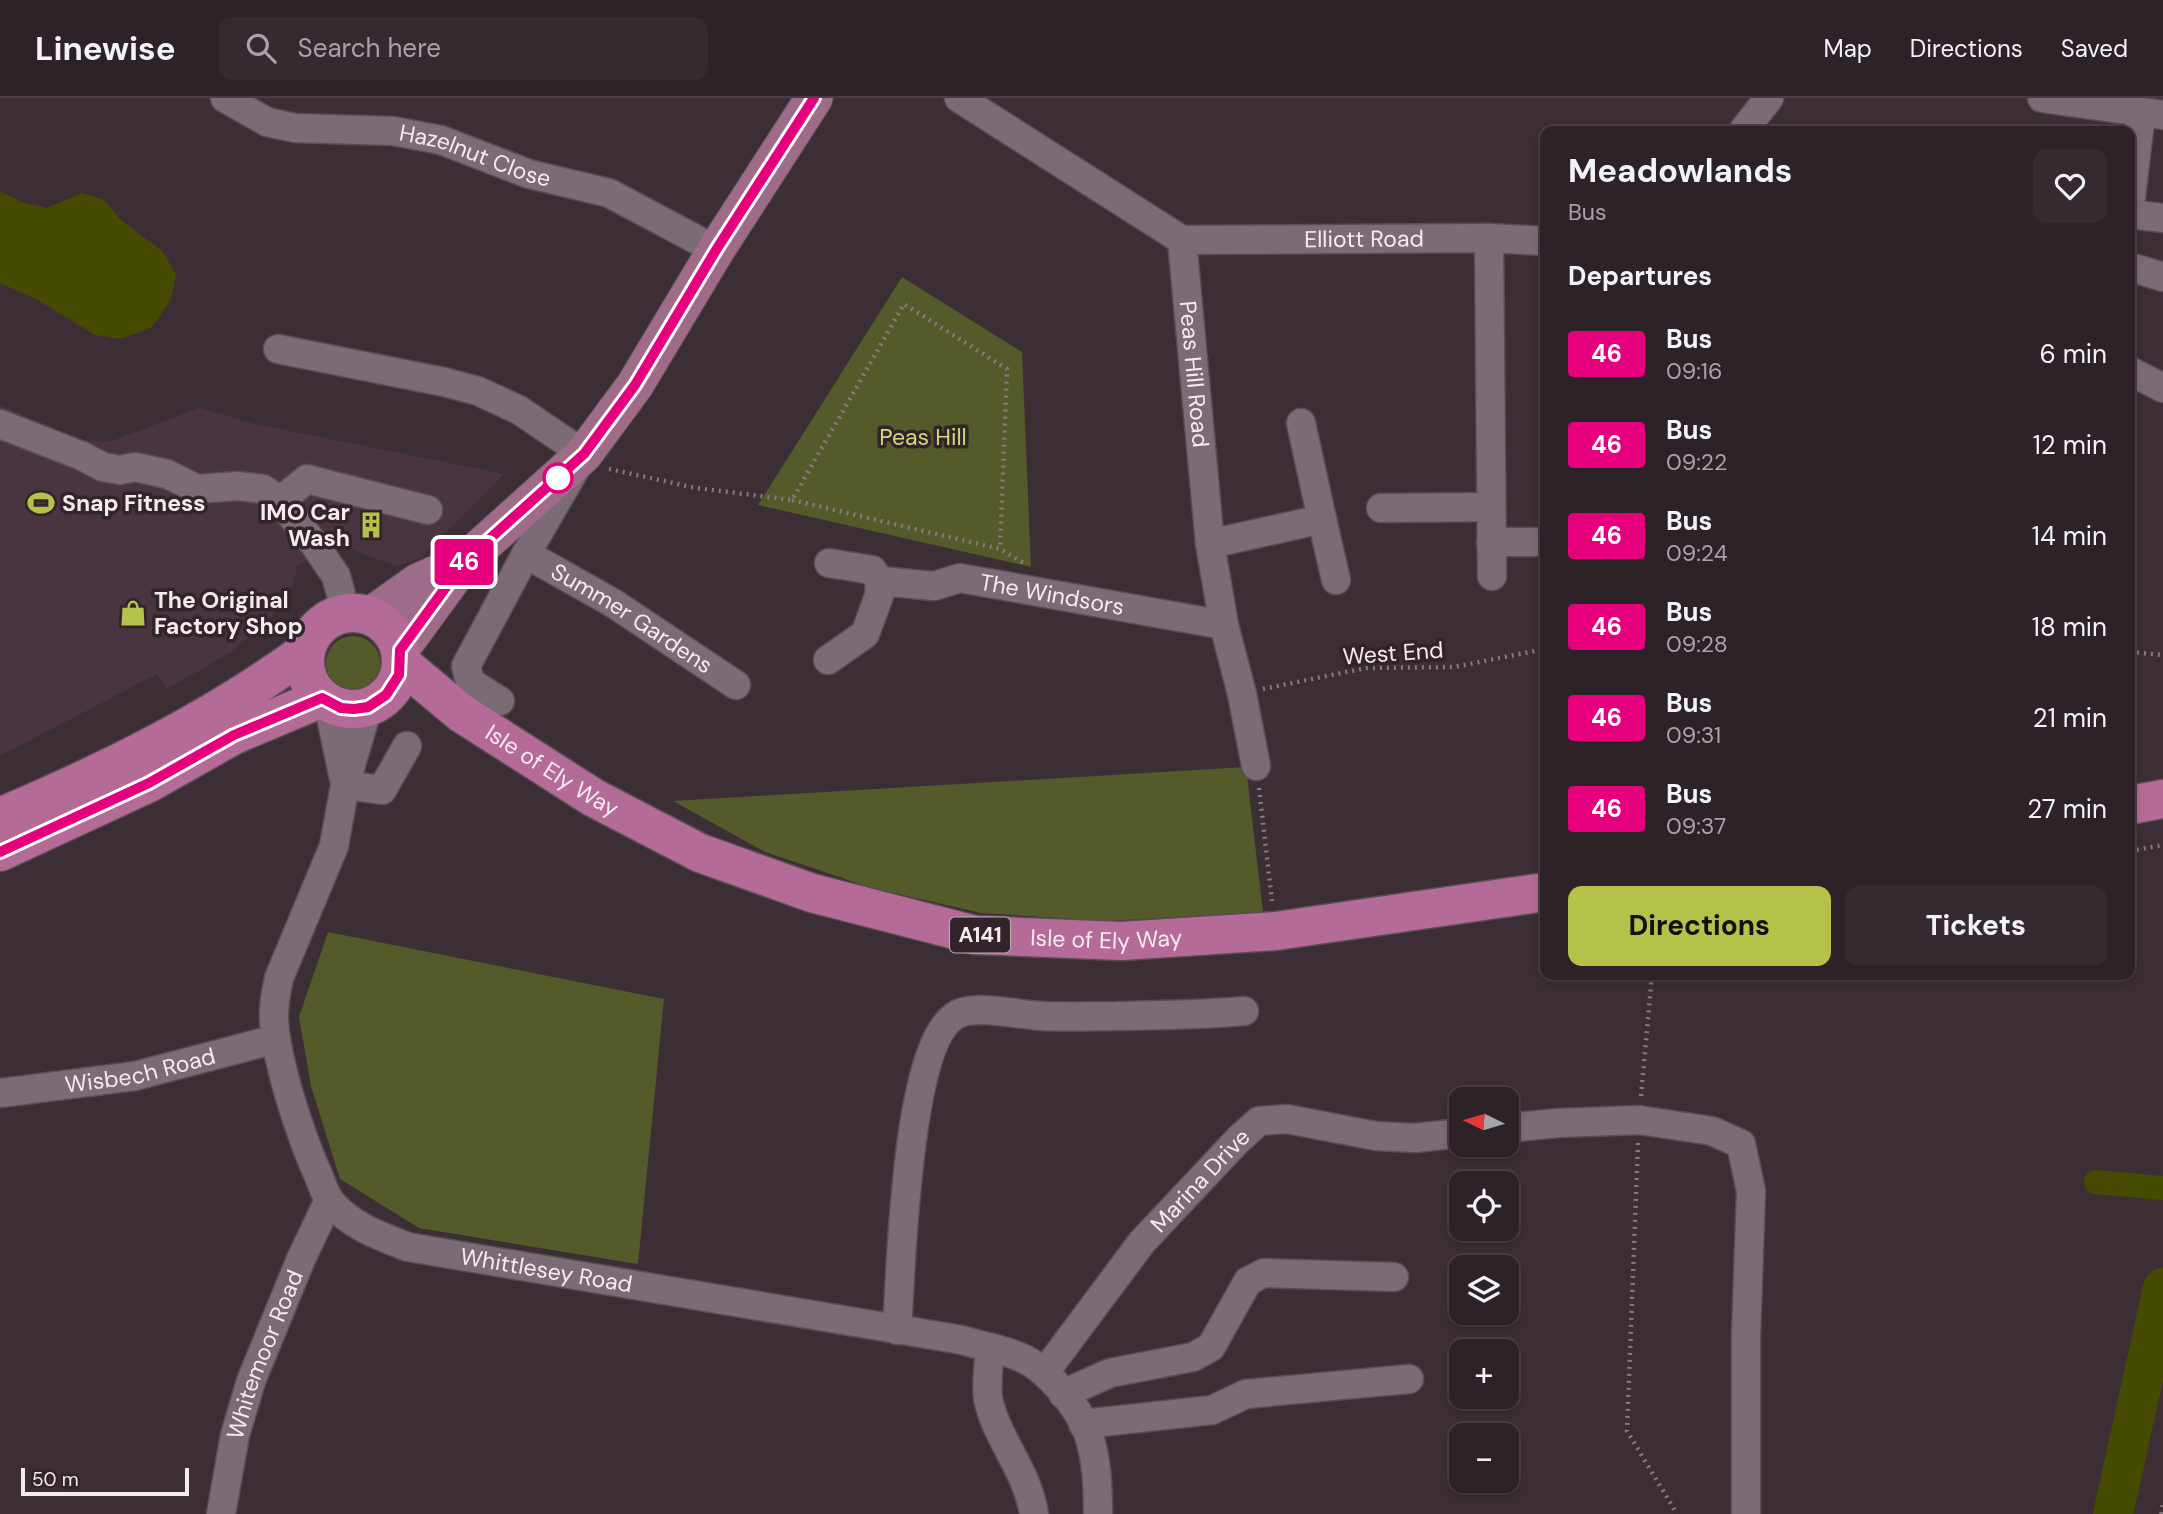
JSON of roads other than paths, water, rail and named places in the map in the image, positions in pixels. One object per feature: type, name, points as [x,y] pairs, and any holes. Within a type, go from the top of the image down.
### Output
[{"type":"highway","points":[[358,614],[332,617],[320,625],[311,637],[306,651],[307,676],[313,688],[325,700],[341,708],[354,709],[389,679]]},
{"type":"highway","name":"A141","points":[[358,614],[389,629],[389,679]]},
{"type":"highway","points":[[0,817],[80,783],[183,730],[264,682],[306,651]]},
{"type":"highway","name":"Isle of Ely Way","points":[[389,679],[461,713],[594,798],[700,853],[812,893],[975,934],[1122,941],[1276,931],[1540,893]]},
{"type":"highway","points":[[0,852],[149,783],[234,735],[325,700]]},
{"type":"highway","points":[[2135,804],[2163,799]]},
{"type":"main road","points":[[389,679],[465,561],[584,454],[635,385],[716,250],[814,98]]},
{"type":"main road","points":[[358,614],[465,561]]},
{"type":"street","name":"Hazelnut Close","points":[[225,98],[267,122],[295,128],[393,131],[441,140],[529,174],[609,193],[716,250]]},
{"type":"street","points":[[959,98],[1182,240]]},
{"type":"street","points":[[1747,126],[1769,98]]},
{"type":"street","points":[[2042,98],[2152,114],[2135,184]]},
{"type":"street","points":[[2135,215],[2163,218]]},
{"type":"street","points":[[1489,239],[1492,576]]},
{"type":"street","name":"Elliott Road","points":[[1182,240],[1540,241]]},
{"type":"street","name":"Peas Hill Road","points":[[1182,240],[1210,544],[1224,625],[1242,694],[1256,766]]},
{"type":"street","points":[[2135,268],[2163,276]]},
{"type":"street","points":[[278,349],[478,391],[519,410],[584,454],[466,666],[470,682],[500,701]]},
{"type":"street","points":[[2135,374],[2163,388]]},
{"type":"street","points":[[1301,423],[1336,580]]},
{"type":"street","points":[[0,424],[103,467],[120,470],[135,467],[167,474],[197,489],[238,486],[263,489],[280,501],[316,545],[358,614]]},
{"type":"street","points":[[280,501],[307,479],[428,510]]},
{"type":"street","points":[[1381,508],[1491,507]]},
{"type":"street","points":[[1210,544],[1322,519]]},
{"type":"street","points":[[1491,542],[1534,542]]},
{"type":"street","name":"Summer Gardens","points":[[526,554],[613,603],[736,685]]},
{"type":"street","name":"The Windsors","points":[[829,563],[872,570],[880,581],[934,586],[960,578],[1224,625]]},
{"type":"street","points":[[828,660],[865,634],[879,596],[880,581]]},
{"type":"street","name":"Whittlesey Road","points":[[389,679],[345,785],[334,846],[279,978],[275,1001],[276,1039],[290,1093],[311,1159],[329,1200],[349,1219],[374,1234],[408,1247],[962,1340],[1020,1357],[1054,1383],[1087,1432],[1098,1479],[1098,1514]]},
{"type":"street","name":"Whittlesey Road","points":[[325,700],[345,785]]},
{"type":"street","points":[[345,785],[382,790],[407,746]]},
{"type":"street","points":[[897,1330],[910,1139],[927,1066],[947,1020],[963,1012],[1056,1016],[1207,1015],[1244,1011]]},
{"type":"street","name":"Wisbech Road","points":[[0,1093],[135,1076],[276,1039]]},
{"type":"street","name":"Marina Drive","points":[[1054,1383],[1142,1242],[1259,1121],[1287,1119],[1376,1136],[1415,1138],[1449,1134]]},
{"type":"street","points":[[1519,1127],[1639,1120],[1712,1131],[1741,1144],[1751,1191],[1746,1336],[1746,1514]]},
{"type":"street","name":"Whitemoor Road","points":[[221,1514],[234,1435],[251,1381],[301,1259],[329,1200]]},
{"type":"street","points":[[1054,1383],[1194,1357],[1211,1347],[1248,1281],[1264,1273],[1394,1277]]},
{"type":"street","points":[[990,1348],[988,1396],[997,1427],[1031,1494],[1034,1514]]},
{"type":"street","points":[[1083,1424],[1212,1410],[1246,1394],[1409,1379]]},
{"type":"waterway","points":[[2096,1182],[2163,1188]]},
{"type":"waterway","points":[[2113,1514],[2163,1288]]},
{"type":"place","name":"Snap Fitness","points":[[41,503]]},
{"type":"place","name":"IMO Car Wash","points":[[371,525]]},
{"type":"place","name":"The Original Factory Shop","points":[[133,613]]},
{"type":"park label","name":"Peas Hill","points":[[923,437]]}]
